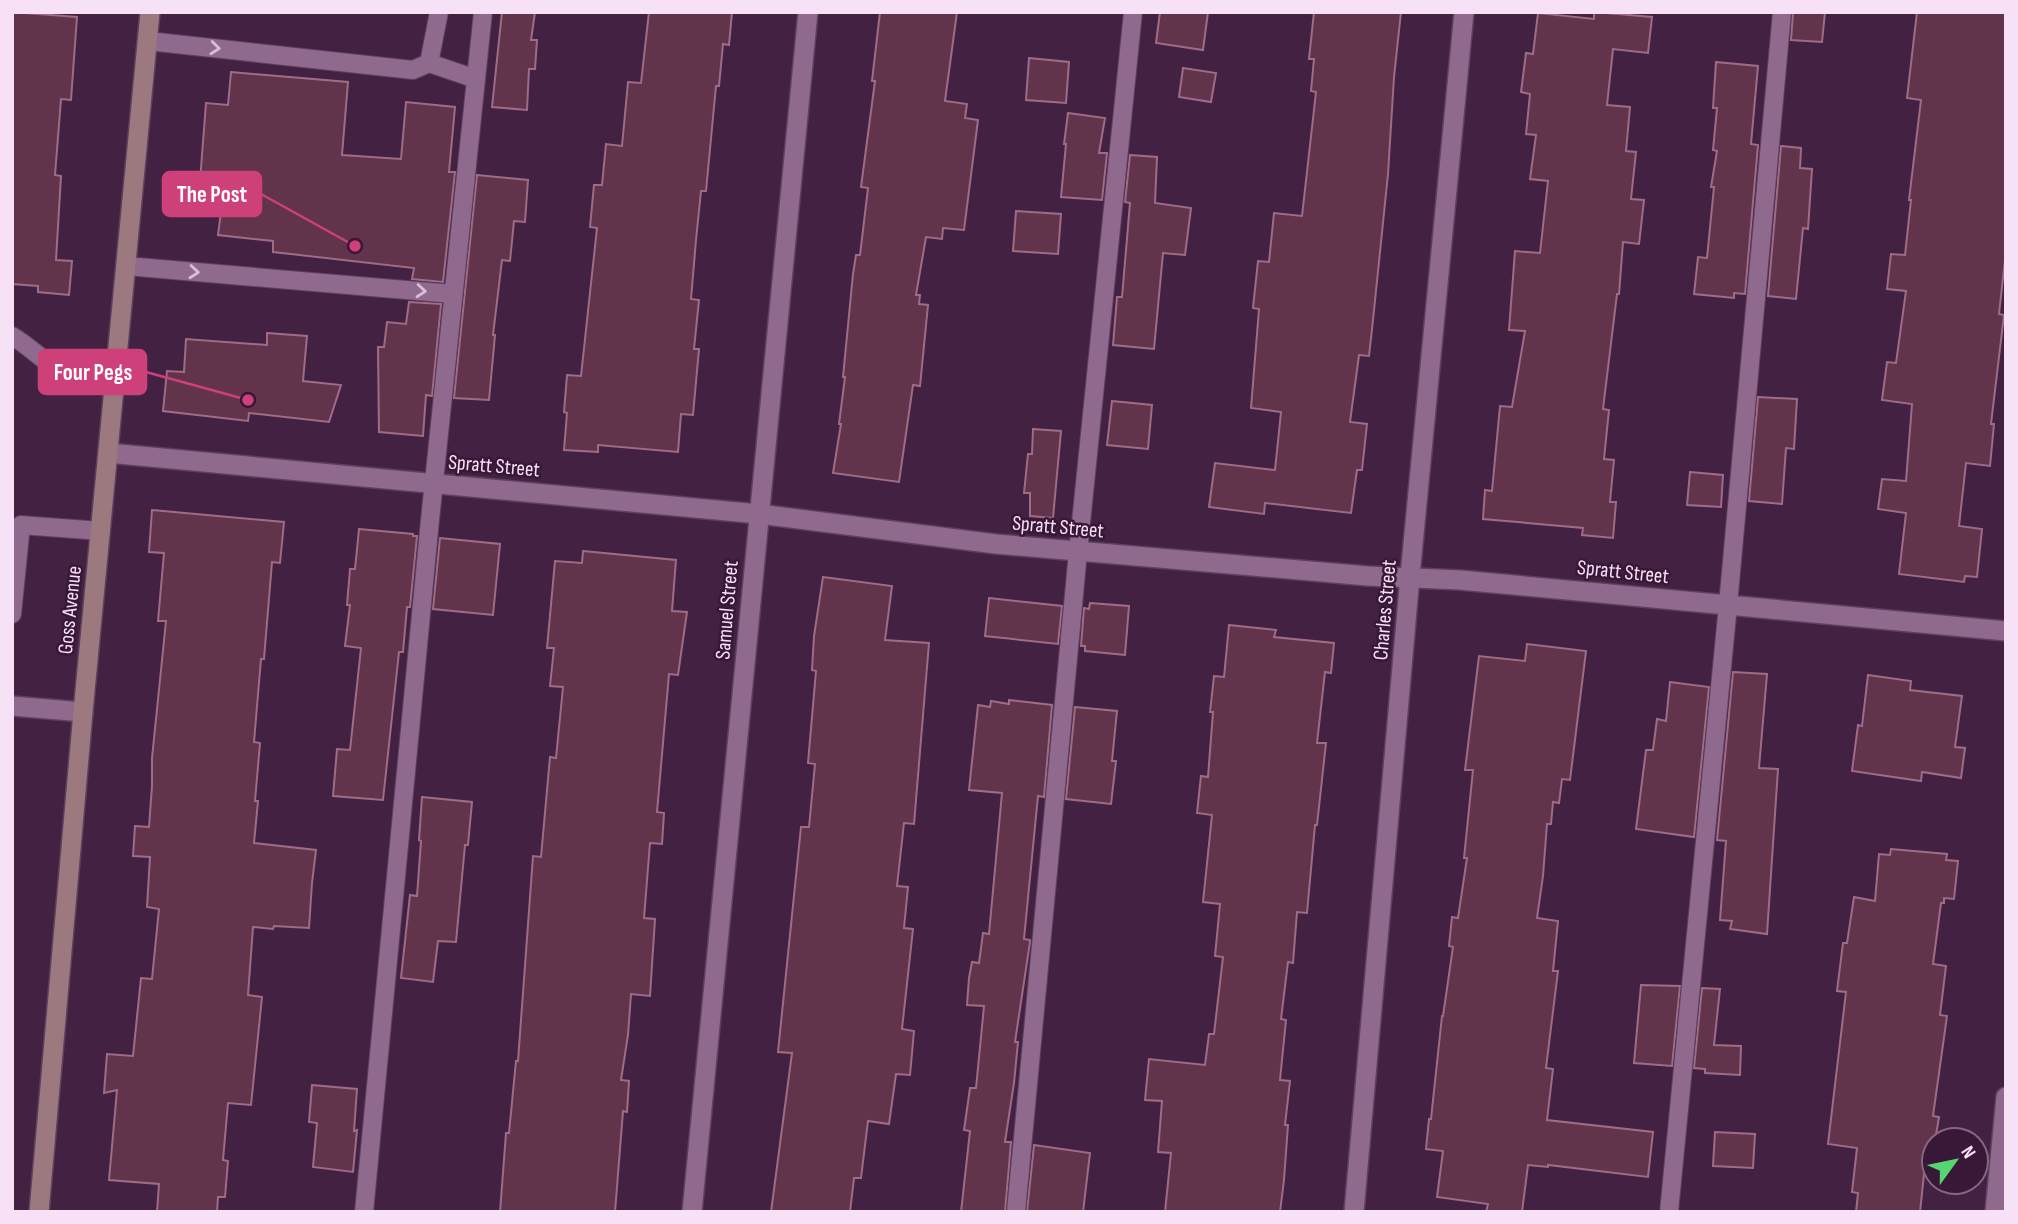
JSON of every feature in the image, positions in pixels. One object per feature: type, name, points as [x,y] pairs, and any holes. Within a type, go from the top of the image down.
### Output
[{"type":"main road","name":"Goss Avenue","points":[[39,1212],[83,712],[150,12]]},
{"type":"street","name":"Samuel Street","points":[[692,1212],[808,12]]},
{"type":"street","name":"Charles Street","points":[[1354,1212],[1410,576],[1464,12]]},
{"type":"street","name":"Spratt Street","points":[[108,453],[759,514],[1078,552],[1368,576],[1410,576],[2006,631]]},
{"type":"street","points":[[12,706],[83,712]]},
{"type":"street","points":[[1995,1212],[2002,1185],[2006,1097]]},
{"type":"lane","points":[[429,63],[439,12]]},
{"type":"lane","points":[[364,1212],[433,483],[483,12]]},
{"type":"lane","points":[[1016,1212],[1078,552],[1133,12]]},
{"type":"lane","points":[[1669,1212],[1782,12]]},
{"type":"lane","points":[[148,41],[413,70],[429,63],[476,79]]},
{"type":"lane","points":[[126,266],[453,294]]},
{"type":"lane","points":[[12,336],[70,374],[115,376]]},
{"type":"lane","points":[[12,614],[21,525],[100,531]]},
{"type":"building","points":[[12,12],[77,17],[71,100],[61,99],[55,175],[61,176],[56,260],[72,261],[69,295],[38,292],[38,286],[12,284]]},
{"type":"building","points":[[502,12],[535,12],[531,40],[537,40],[535,69],[529,69],[527,110],[492,107]]},
{"type":"building","points":[[649,12],[732,12],[729,45],[723,44],[719,86],[716,86],[706,191],[701,191],[696,240],[691,299],[699,300],[694,349],[699,349],[693,415],[681,414],[678,452],[598,445],[598,452],[564,450],[567,375],[581,376],[597,228],[590,227],[594,185],[602,185],[606,144],[622,146],[628,82],[641,83]]},
{"type":"building","points":[[880,12],[957,12],[945,101],[967,104],[965,118],[978,120],[964,230],[943,228],[942,239],[926,237],[916,295],[920,295],[919,304],[928,305],[920,386],[913,385],[899,482],[833,473],[841,424],[853,274],[856,255],[860,255],[868,188],[861,187],[875,81],[872,81]]},
{"type":"building","points":[[1160,12],[1208,12],[1203,50],[1156,43]]},
{"type":"building","points":[[1314,12],[1401,12],[1369,356],[1359,355],[1350,422],[1367,424],[1362,470],[1357,470],[1351,513],[1265,503],[1264,514],[1209,507],[1215,463],[1275,470],[1281,412],[1251,408],[1259,309],[1253,308],[1258,261],[1269,262],[1274,213],[1302,216],[1316,92],[1311,91],[1314,59],[1309,59]]},
{"type":"building","points":[[1594,12],[1652,17],[1648,53],[1613,49],[1607,105],[1630,107],[1626,151],[1636,152],[1631,199],[1644,200],[1639,244],[1623,242],[1619,294],[1603,409],[1609,410],[1604,459],[1614,460],[1610,502],[1616,502],[1613,538],[1582,535],[1583,528],[1483,519],[1485,490],[1492,491],[1500,406],[1512,407],[1525,331],[1509,330],[1515,251],[1540,253],[1548,181],[1530,179],[1536,135],[1526,134],[1530,94],[1521,92],[1526,53],[1533,54],[1538,13],[1594,19]]},
{"type":"building","points":[[1793,12],[1825,12],[1822,42],[1791,40]]},
{"type":"building","points":[[1917,12],[2006,12],[2006,251],[1999,314],[2004,315],[1991,424],[1994,424],[1990,466],[1966,463],[1959,526],[1982,529],[1977,577],[1965,576],[1964,582],[1899,574],[1906,513],[1878,509],[1882,479],[1906,481],[1912,404],[1882,400],[1887,362],[1896,363],[1906,291],[1887,289],[1891,254],[1905,255],[1911,200],[1921,100],[1907,98]]},
{"type":"building","points":[[1029,58],[1069,62],[1066,103],[1026,100]]},
{"type":"building","points":[[1716,62],[1758,66],[1751,144],[1758,145],[1745,294],[1734,293],[1734,298],[1694,294],[1698,257],[1707,258],[1714,187],[1711,187],[1717,151],[1713,150],[1717,108],[1713,108]]},
{"type":"building","points":[[1183,68],[1216,73],[1211,102],[1179,97]]},
{"type":"building","points":[[231,72],[348,82],[342,155],[401,159],[406,102],[455,107],[449,172],[455,172],[443,282],[412,279],[414,268],[273,252],[273,241],[218,235],[223,196],[199,194],[206,103],[228,105]]},
{"type":"building","points":[[1068,113],[1105,118],[1099,153],[1107,153],[1102,200],[1061,197]]},
{"type":"building","points":[[1781,146],[1801,148],[1800,168],[1812,169],[1808,229],[1803,228],[1796,299],[1768,296]]},
{"type":"building","points":[[1130,155],[1157,157],[1155,203],[1191,208],[1185,255],[1163,253],[1154,349],[1113,345],[1117,297],[1122,297],[1130,203],[1125,202]]},
{"type":"building","points":[[477,175],[528,180],[525,222],[514,221],[510,261],[502,260],[489,400],[454,398]]},
{"type":"building","points":[[1016,211],[1061,214],[1058,254],[1013,251]]},
{"type":"building","points":[[409,302],[441,304],[432,396],[426,395],[423,436],[379,432],[378,347],[384,347],[387,322],[406,324]]},
{"type":"building","points":[[267,333],[307,336],[303,381],[341,385],[329,422],[249,413],[248,421],[163,411],[167,371],[184,372],[186,339],[267,345]]},
{"type":"building","points":[[1758,397],[1797,399],[1794,449],[1786,448],[1782,504],[1749,501]]},
{"type":"building","points":[[1112,401],[1152,405],[1148,449],[1107,445]]},
{"type":"building","points":[[1033,429],[1061,431],[1053,518],[1030,516],[1030,493],[1024,493],[1028,454],[1032,454]]},
{"type":"building","points":[[1690,472],[1723,475],[1721,507],[1687,505]]},
{"type":"building","points":[[152,510],[284,522],[280,563],[272,562],[264,659],[261,659],[254,742],[260,743],[254,843],[316,850],[309,928],[253,927],[248,995],[262,997],[251,1105],[228,1103],[223,1160],[228,1161],[225,1197],[218,1197],[217,1212],[157,1212],[159,1184],[109,1180],[117,1090],[104,1093],[107,1054],[133,1056],[141,978],[152,979],[159,909],[147,907],[150,857],[133,856],[135,826],[149,827],[152,758],[166,621],[158,621],[164,553],[149,552]]},
{"type":"building","points":[[359,529],[417,536],[410,607],[407,607],[403,652],[399,652],[383,800],[333,796],[337,749],[350,750],[361,648],[345,646],[350,605],[347,605],[350,569],[355,569]]},
{"type":"building","points":[[440,538],[500,544],[493,615],[433,609]]},
{"type":"building","points":[[583,551],[676,560],[672,611],[687,612],[678,675],[669,674],[657,812],[664,813],[662,844],[650,843],[644,918],[655,919],[650,996],[631,994],[621,1080],[629,1081],[627,1112],[623,1111],[615,1212],[500,1212],[506,1133],[509,1133],[518,1061],[533,856],[541,857],[550,757],[556,758],[563,687],[550,686],[554,648],[547,648],[555,561],[582,563]]},
{"type":"building","points":[[823,577],[892,586],[885,640],[929,643],[914,824],[904,823],[897,886],[908,887],[904,928],[913,929],[902,1029],[914,1031],[910,1075],[896,1074],[889,1124],[868,1121],[861,1178],[854,1178],[850,1212],[771,1212],[792,1053],[778,1052],[801,827],[809,827],[815,764],[808,763],[816,671],[812,670],[814,636]]},
{"type":"building","points":[[989,598],[1062,606],[1058,644],[985,636]]},
{"type":"building","points":[[1090,603],[1129,606],[1125,655],[1085,651],[1085,646],[1081,646],[1084,608],[1089,609]]},
{"type":"building","points":[[1229,625],[1276,630],[1274,637],[1334,643],[1331,673],[1325,672],[1317,743],[1326,743],[1307,913],[1297,912],[1293,963],[1288,962],[1281,1019],[1286,1020],[1280,1080],[1290,1081],[1285,1125],[1288,1125],[1284,1180],[1280,1212],[1165,1212],[1171,1153],[1158,1152],[1162,1101],[1145,1100],[1149,1059],[1205,1065],[1209,1034],[1214,1034],[1223,957],[1215,956],[1220,904],[1203,902],[1212,815],[1197,813],[1201,776],[1208,777],[1214,676],[1224,677]]},
{"type":"building","points":[[1527,644],[1586,651],[1570,780],[1562,779],[1559,803],[1553,802],[1551,824],[1547,824],[1537,918],[1558,921],[1553,971],[1558,971],[1546,1068],[1553,1069],[1547,1120],[1653,1132],[1648,1177],[1528,1165],[1522,1212],[1486,1212],[1488,1204],[1437,1197],[1443,1151],[1426,1149],[1453,947],[1449,946],[1452,917],[1458,918],[1467,858],[1464,858],[1473,770],[1465,770],[1479,656],[1525,661]]},
{"type":"building","points":[[1733,672],[1767,674],[1759,768],[1778,769],[1767,934],[1730,929],[1732,921],[1720,920],[1726,841],[1717,840]]},
{"type":"building","points":[[1868,675],[1911,681],[1910,690],[1962,696],[1955,747],[1965,748],[1961,778],[1922,772],[1921,781],[1852,771],[1858,725],[1862,726]]},
{"type":"building","points":[[1670,682],[1709,687],[1694,837],[1636,829],[1646,750],[1653,750],[1657,719],[1666,721]]},
{"type":"building","points":[[1009,700],[1052,705],[1044,797],[1038,796],[1024,939],[1030,942],[1015,1042],[1018,1042],[1014,1083],[1005,1142],[1011,1142],[1005,1212],[961,1212],[970,1131],[964,1130],[970,1088],[976,1088],[984,1006],[967,1005],[969,978],[972,962],[979,963],[983,933],[989,934],[1002,793],[969,790],[978,705],[990,707],[991,701],[1009,704]]},
{"type":"building","points":[[1075,707],[1117,711],[1112,761],[1116,761],[1111,804],[1066,799]]},
{"type":"building","points":[[422,797],[472,802],[456,942],[438,941],[433,982],[401,978],[410,895],[417,896]]},
{"type":"building","points":[[1891,849],[1947,854],[1946,860],[1958,861],[1954,899],[1944,898],[1944,903],[1941,903],[1933,964],[1946,966],[1940,1015],[1947,1016],[1933,1116],[1939,1117],[1938,1126],[1920,1126],[1920,1212],[1856,1212],[1858,1193],[1852,1192],[1857,1148],[1828,1144],[1846,992],[1837,991],[1843,943],[1847,943],[1854,897],[1875,901],[1879,854],[1890,855]]},
{"type":"building","points":[[1641,985],[1680,986],[1672,1066],[1634,1063]]},
{"type":"building","points":[[1702,988],[1720,989],[1714,1045],[1741,1046],[1740,1075],[1705,1073],[1705,1069],[1694,1068]]},
{"type":"building","points":[[312,1085],[357,1089],[353,1172],[313,1167],[317,1123],[309,1122]]},
{"type":"building","points":[[1715,1132],[1755,1134],[1753,1168],[1713,1166]]},
{"type":"building","points":[[1034,1145],[1090,1153],[1083,1212],[1027,1212]]},
{"type":"place","name":"The Post","points":[[355,246]]},
{"type":"place","name":"Four Pegs","points":[[248,400]]}]
